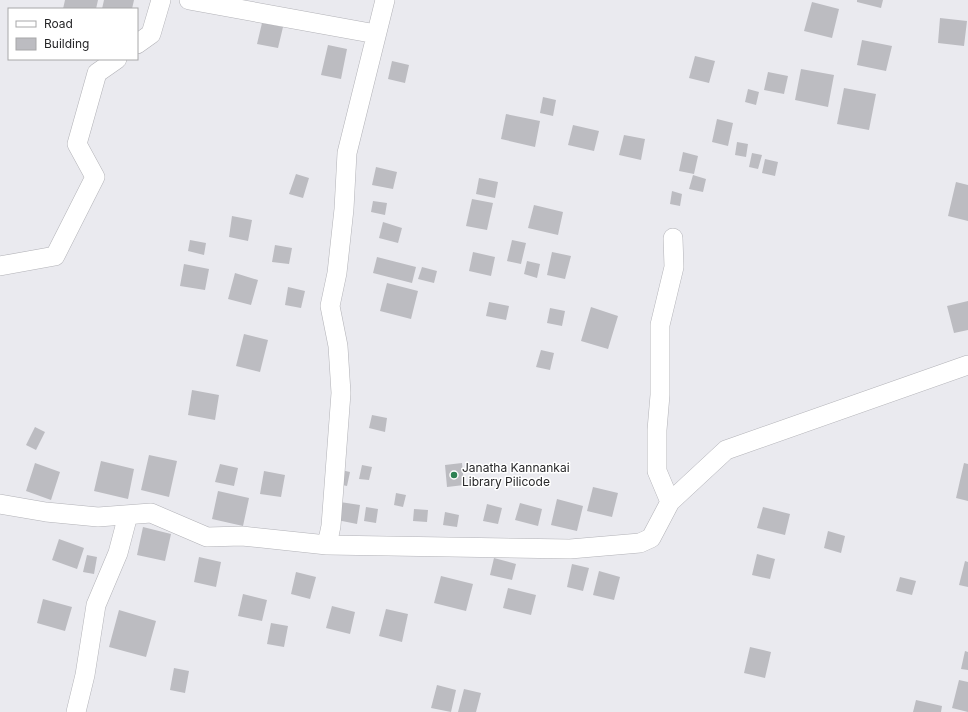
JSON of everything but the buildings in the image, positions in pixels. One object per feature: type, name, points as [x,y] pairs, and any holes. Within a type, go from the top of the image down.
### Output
[{"type":"street","points":[[138,43],[151,34],[161,0]]},
{"type":"street","points":[[189,0],[376,34]]},
{"type":"street","points":[[327,546],[331,526],[341,393],[338,346],[330,306],[337,273],[344,209],[347,153],[385,0]]},
{"type":"street","points":[[0,266],[55,256],[95,177],[77,144],[97,73],[116,60]]},
{"type":"street","points":[[670,502],[657,471],[657,430],[660,395],[660,325],[674,267],[673,238]]},
{"type":"street","points":[[0,504],[46,512],[98,517],[151,513],[207,537],[242,536],[327,546],[570,549],[640,543],[651,538],[670,502],[726,450],[968,365]]},
{"type":"street","points":[[76,712],[85,675],[96,605],[118,553],[128,515]]},
{"type":"place","name":"Janatha Kannankai Library Pilicode","points":[[454,475]]}]
